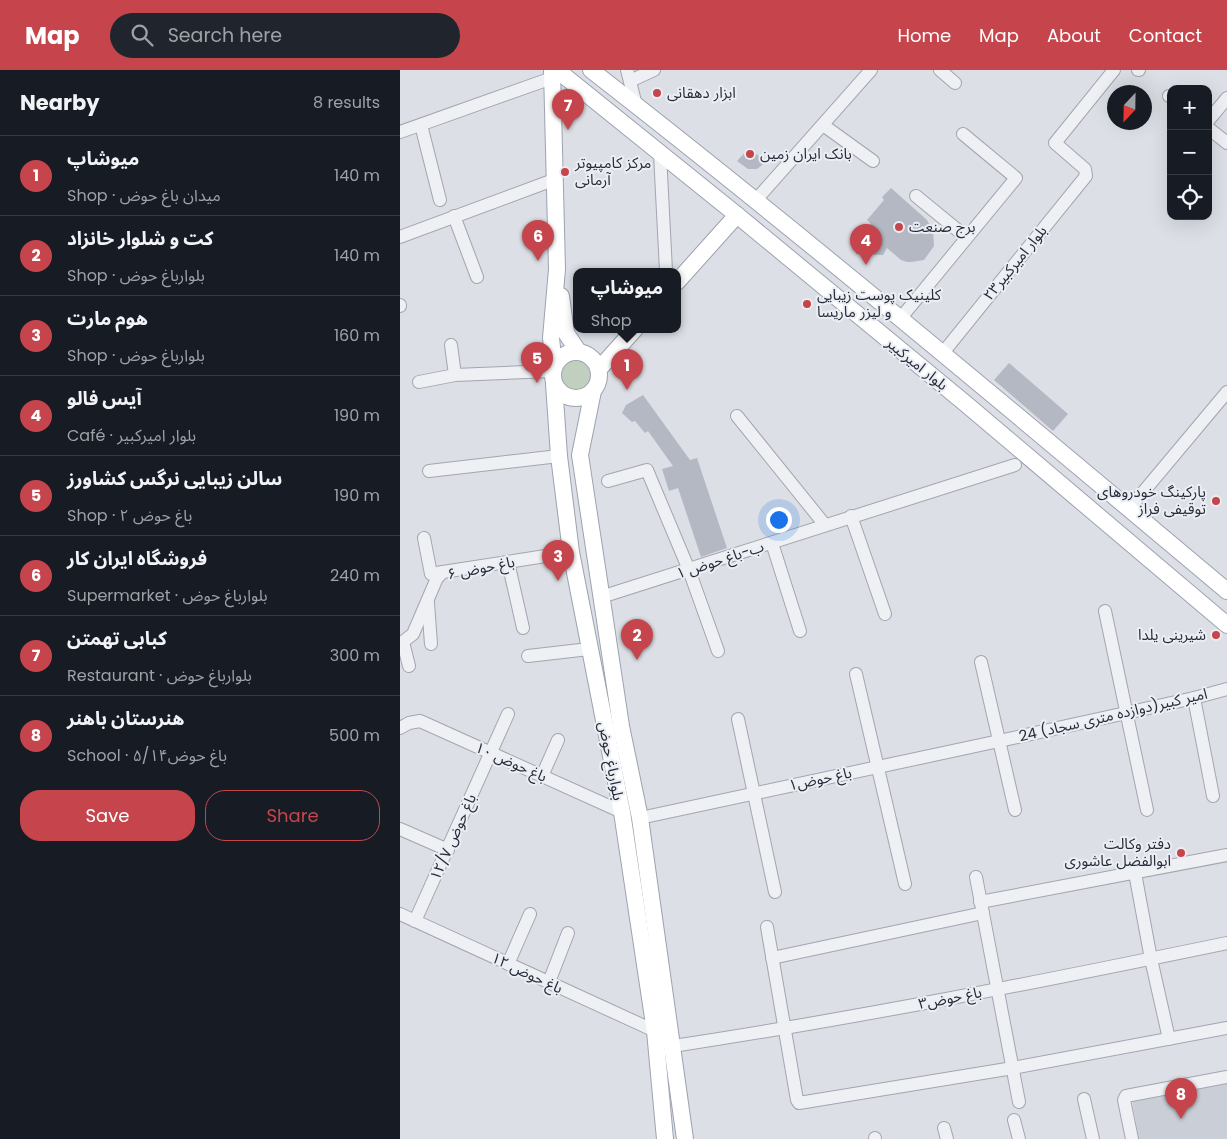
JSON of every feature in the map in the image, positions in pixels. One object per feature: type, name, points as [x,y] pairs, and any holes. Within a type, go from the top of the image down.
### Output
[{"type":"main road","name":"بلوار امیرکبیر","points":[[591,70],[755,200],[1227,591]]},
{"type":"main road","name":"بلوار امیرکبیر","points":[[553,73],[737,215],[974,410],[1227,624]]},
{"type":"main road","name":"بلوارباغ حوض","points":[[553,73],[557,269],[551,338],[559,456],[571,552],[622,812],[654,1031],[665,1139]]},
{"type":"main road","points":[[681,278],[737,215]]},
{"type":"main road","name":"بلوارباغ حوض","points":[[557,269],[566,333],[578,351]]},
{"type":"main road","points":[[599,369],[631,333]]},
{"type":"main road","points":[[578,351],[591,357],[599,369],[597,384],[593,391],[587,396],[572,398],[564,395],[553,373],[557,361],[566,353],[578,351]]},
{"type":"main road","name":"بلوارباغ حوض","points":[[593,391],[580,455],[622,734],[640,818],[685,1139]]},
{"type":"main road","points":[[974,410],[990,394]]},
{"type":"main road","points":[[606,738],[622,734]]},
{"type":"street","points":[[636,105],[629,76],[654,70]]},
{"type":"street","points":[[755,200],[871,70]]},
{"type":"street","points":[[940,70],[955,83]]},
{"type":"street","name":"۲۳بلوار امیرکبیر","points":[[942,354],[1086,176],[1086,172],[1054,143],[1114,70]]},
{"type":"street","points":[[400,132],[553,73]]},
{"type":"street","points":[[1212,116],[1227,98]]},
{"type":"street","points":[[822,124],[873,161]]},
{"type":"street","points":[[422,125],[440,200]]},
{"type":"street","points":[[1211,130],[1227,143]]},
{"type":"street","points":[[900,319],[1016,178],[963,134]]},
{"type":"street","points":[[660,154],[666,268]]},
{"type":"street","points":[[400,237],[556,179]]},
{"type":"street","points":[[916,196],[966,237]]},
{"type":"street","points":[[454,216],[477,277]]},
{"type":"street","points":[[451,345],[455,375]]},
{"type":"street","points":[[419,382],[455,375],[553,373]]},
{"type":"street","points":[[1129,509],[1227,392]]},
{"type":"street","points":[[737,416],[825,525]]},
{"type":"street","points":[[429,471],[559,456]]},
{"type":"street","name":"۱ ب-باغ حوض","points":[[601,597],[1015,465]]},
{"type":"street","points":[[608,481],[647,470],[689,570],[718,651]]},
{"type":"street","points":[[851,516],[885,614]]},
{"type":"street","points":[[424,538],[431,574],[443,572]]},
{"type":"street","points":[[772,543],[800,631]]},
{"type":"street","name":"۶ باغ حوض","points":[[401,643],[413,634],[438,578],[443,572],[571,552]]},
{"type":"street","points":[[508,562],[522,628]]},
{"type":"street","points":[[427,601],[431,644]]},
{"type":"street","points":[[1105,611],[1147,810]]},
{"type":"street","points":[[401,643],[409,666]]},
{"type":"street","points":[[528,656],[590,648]]},
{"type":"street","points":[[981,662],[1015,810]]},
{"type":"street","points":[[856,674],[905,884]]},
{"type":"street","name":"24 امیر کبیر(دوازده متری سجاد)","points":[[999,741],[1227,689]]},
{"type":"street","points":[[1194,698],[1214,796]]},
{"type":"street","name":"۱۲/۷ باغ حوض","points":[[415,921],[508,714]]},
{"type":"street","points":[[738,719],[775,892]]},
{"type":"street","name":"۱۰ باغ حوض","points":[[400,728],[409,723],[420,721],[622,812]]},
{"type":"street","points":[[542,776],[558,740]]},
{"type":"street","name":"باغ حوض۱","points":[[640,818],[999,741]]},
{"type":"street","points":[[400,829],[448,850]]},
{"type":"street","points":[[772,958],[981,907],[1227,855]]},
{"type":"street","points":[[1135,873],[1151,959],[1169,1039]]},
{"type":"street","points":[[976,877],[1019,1102]]},
{"type":"street","name":"۱۲ باغ حوض","points":[[400,914],[654,1031]]},
{"type":"street","points":[[508,964],[530,914]]},
{"type":"street","points":[[767,928],[799,1103],[1013,1068],[1227,1028]]},
{"type":"street","points":[[549,982],[568,933]]},
{"type":"street","name":"باغ حوض۳","points":[[672,1046],[786,1029],[1227,943]]},
{"type":"street","points":[[1132,1139],[1124,1100],[1126,1096],[1227,1077]]},
{"type":"street","points":[[1084,1099],[1093,1139]]},
{"type":"street","points":[[1014,1120],[1019,1139]]},
{"type":"shaded area","points":[[1227,1083],[1227,1139],[1139,1139],[1132,1099]]},
{"type":"green space","points":[[576,358],[588,363],[593,375],[588,387],[576,392],[564,387],[559,375],[564,363]]},
{"type":"building","name":"بانک ایران زمین","points":[[749,148],[766,162],[757,169],[748,169],[737,161]]},
{"type":"building","name":"برج صنعت","points":[[891,188],[927,220],[933,231],[934,246],[924,260],[907,262],[901,260],[887,248],[883,255],[856,254],[856,245],[862,232],[871,224],[867,220],[884,200],[882,197]]},
{"type":"building","points":[[1009,363],[1068,414],[1053,431],[994,380]]},
{"type":"building","points":[[643,395],[690,460],[697,458],[727,548],[701,557],[678,488],[669,491],[662,469],[673,466],[648,431],[645,433],[635,421],[632,422],[622,413],[626,405]]},
{"type":"place","name":"ابزار دهقانی","points":[[657,93]]},
{"type":"place","name":"کبابی تهمتن","points":[[568,130]]},
{"type":"place","name":"بانک ایران زمین","points":[[750,154]]},
{"type":"place","name":"مرکز کامپیوتر آرمانی","points":[[565,172]]},
{"type":"place","name":"برج صنعت","points":[[899,227]]},
{"type":"place","name":"فروشگاه ایران کار","points":[[538,261]]},
{"type":"place","name":"آیس فالو","points":[[866,265]]},
{"type":"place","name":"کلینیک پوست زیبایی و لیزر ماریسا","points":[[807,304]]},
{"type":"place","name":"سالن زیبایی نرگس کشاورز","points":[[537,383]]},
{"type":"place","name":"میوشاپ","points":[[627,390]]},
{"type":"place","name":"پارکینگ خودروهای توقیفی فراز","points":[[1216,501]]},
{"type":"place","name":"هوم مارت","points":[[558,581]]},
{"type":"place","name":"شیرینی یلدا","points":[[1216,635]]},
{"type":"place","name":"کت و شلوار خانزاد","points":[[637,660]]},
{"type":"place","name":"دفتر وکالت ابوالفضل عاشوری","points":[[1181,853]]},
{"type":"place","name":"هنرستان باهنر","points":[[1181,1119]]}]
